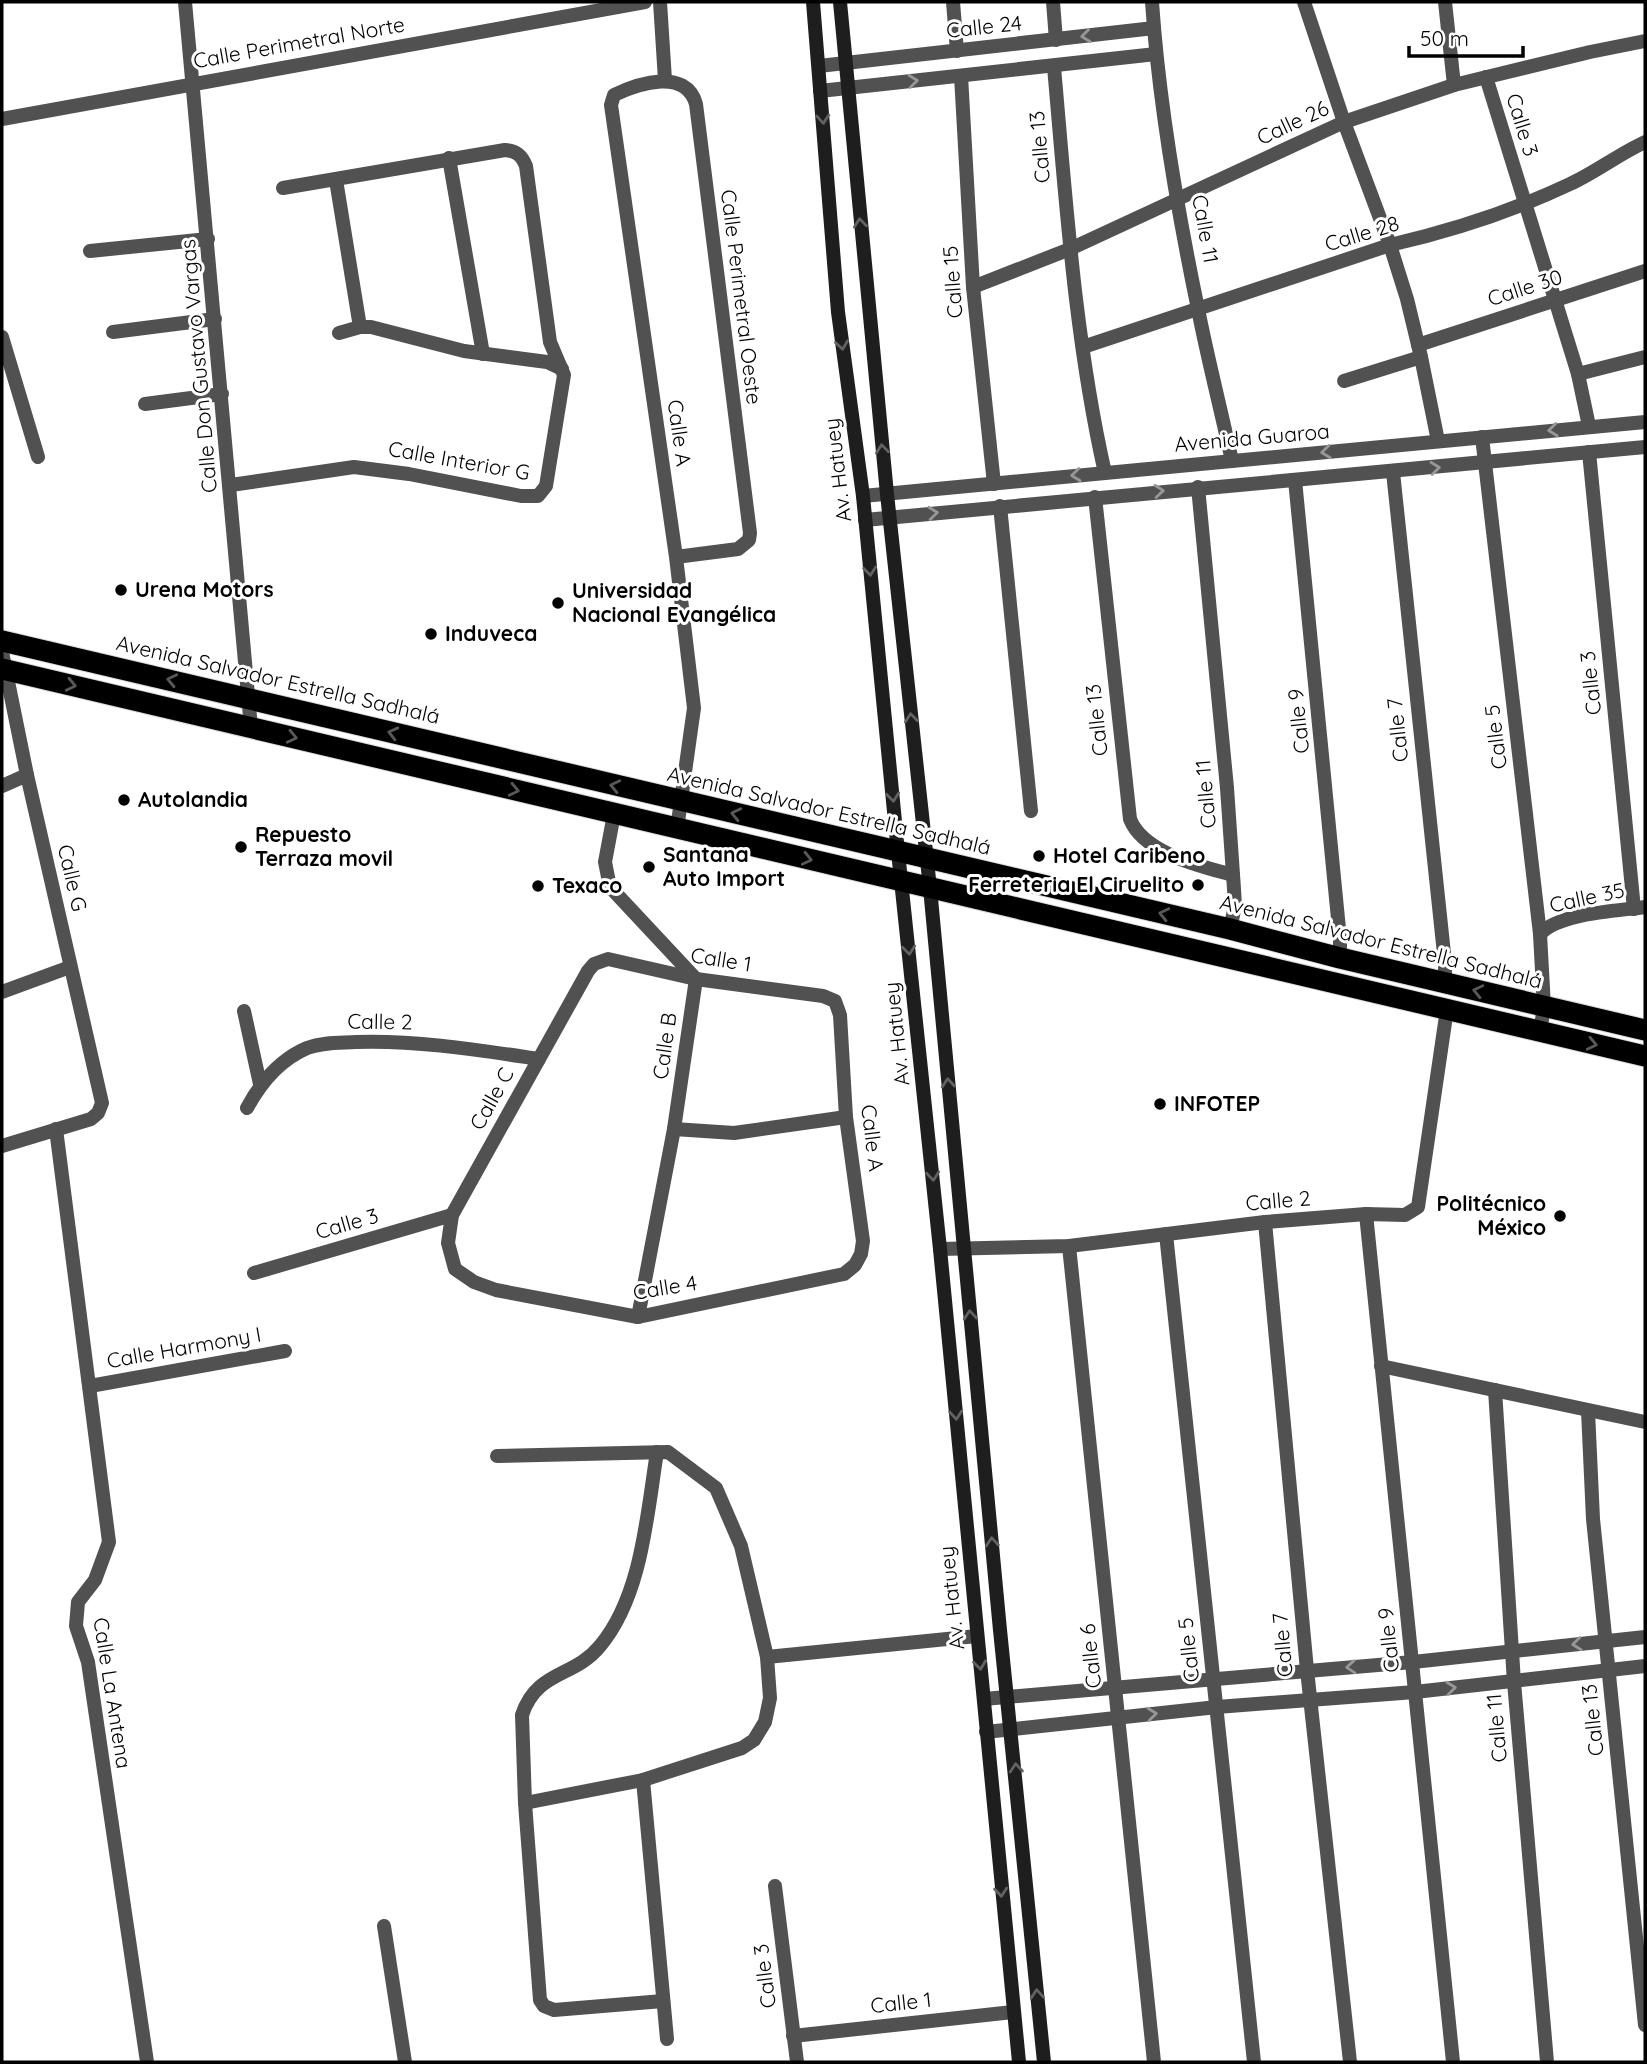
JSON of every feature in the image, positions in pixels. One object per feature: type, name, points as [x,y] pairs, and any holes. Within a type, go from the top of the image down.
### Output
[{"type":"highway","name":"Avenida Salvador Estrella Sadhalá","points":[[2,640],[681,802],[1230,929],[1445,984],[1645,1030]]},
{"type":"highway","points":[[3,663],[251,728],[1645,1056]]},
{"type":"main road","name":"Av. Hatuey","points":[[813,2],[838,312],[863,496],[1019,2062]]},
{"type":"main road","points":[[840,2],[887,494],[930,888],[1044,2062]]},
{"type":"street","name":"Calle Don Gustavo Vargas","points":[[185,2],[251,728]]},
{"type":"street","name":"Calle Perimetral Norte","points":[[2,118],[645,2]]},
{"type":"street","points":[[660,2],[664,80]]},
{"type":"street","points":[[953,2],[957,51]]},
{"type":"street","points":[[1053,2],[1056,40]]},
{"type":"street","name":"Calle 11","points":[[1152,2],[1156,54],[1178,201],[1198,310],[1231,461]]},
{"type":"street","points":[[1304,2],[1344,122],[1390,245],[1420,351],[1438,441]]},
{"type":"street","points":[[1445,2],[1454,85]]},
{"type":"street","name":"Calle 24","points":[[819,66],[1154,29]]},
{"type":"street","name":"Calle 26","points":[[973,287],[1070,249],[1178,201],[1344,122],[1454,85],[1645,41]]},
{"type":"street","points":[[820,91],[1156,54]]},
{"type":"street","name":"Calle 13","points":[[1054,67],[1070,249],[1083,347],[1105,472]]},
{"type":"street","name":"Calle 15","points":[[961,76],[973,287],[994,484]]},
{"type":"street","name":"Calle 3","points":[[1486,77],[1556,299],[1578,374],[1589,426]]},
{"type":"street","name":"Calle A","points":[[664,80],[624,90],[614,95],[611,106],[676,557],[694,708],[677,829]]},
{"type":"street","name":"Calle Perimetral Oeste","points":[[664,80],[681,83],[690,89],[696,104],[750,533],[749,540],[738,549],[676,557]]},
{"type":"street","name":"Calle 28","points":[[1083,347],[1525,203],[1581,179],[1645,142]]},
{"type":"street","name":"Calle Interior G","points":[[231,485],[354,467],[409,474],[521,496],[538,496],[545,486],[564,381],[562,369],[550,342],[526,166],[517,153],[505,150],[449,158]]},
{"type":"street","points":[[284,188],[449,158],[483,354]]},
{"type":"street","points":[[336,180],[360,327]]},
{"type":"street","points":[[90,251],[208,239]]},
{"type":"street","name":"Calle 30","points":[[1344,381],[1556,299],[1645,271]]},
{"type":"street","points":[[114,332],[215,319]]},
{"type":"street","points":[[339,332],[371,327],[432,344],[547,362],[562,369]]},
{"type":"street","points":[[2,337],[38,457]]},
{"type":"street","points":[[1578,374],[1645,357]]},
{"type":"street","points":[[145,404],[222,394]]},
{"type":"street","name":"Avenida Guaroa","points":[[863,496],[1645,422]]},
{"type":"street","name":"Calle 5","points":[[1482,437],[1540,934],[1544,1007],[1540,1032]]},
{"type":"street","name":"Avenida Guaroa","points":[[865,520],[1645,447]]},
{"type":"street","name":"Calle 3","points":[[1589,452],[1639,908]]},
{"type":"street","name":"Calle 7","points":[[1392,472],[1445,962],[1445,984]]},
{"type":"street","name":"Calle 9","points":[[1295,480],[1329,809],[1340,958]]},
{"type":"street","name":"Calle 11","points":[[1198,487],[1227,788],[1235,906],[1230,929]]},
{"type":"street","name":"Calle 13","points":[[1095,497],[1130,819],[1137,833],[1147,842],[1186,860],[1233,875]]},
{"type":"street","points":[[1000,506],[1031,811]]},
{"type":"street","name":"Calle G","points":[[3,663],[101,1094],[99,1113],[91,1119],[56,1129]]},
{"type":"street","points":[[2,786],[27,775]]},
{"type":"street","points":[[614,814],[605,862],[610,887],[696,979]]},
{"type":"street","name":"Calle 35","points":[[1540,934],[1547,927],[1562,921],[1639,908]]},
{"type":"street","name":"Calle 1","points":[[601,960],[614,960],[696,979],[823,996],[835,1001]]},
{"type":"street","name":"Calle C","points":[[455,1269],[448,1243],[452,1215],[588,971],[601,960]]},
{"type":"street","points":[[2,992],[70,967]]},
{"type":"street","name":"Calle B","points":[[638,1317],[674,1129],[696,979]]},
{"type":"street","name":"Calle A","points":[[835,1001],[840,1015],[846,1117],[863,1241],[861,1254],[855,1265],[844,1274]]},
{"type":"street","name":"Calle 2","points":[[940,1249],[1069,1246],[1265,1222],[1366,1214],[1405,1216],[1418,1207],[1447,1009]]},
{"type":"street","points":[[244,1011],[260,1084]]},
{"type":"street","name":"Calle 2","points":[[247,1108],[260,1084],[274,1069],[307,1048],[328,1043],[386,1041],[438,1045],[539,1059]]},
{"type":"street","points":[[674,1129],[734,1133],[846,1117]]},
{"type":"street","points":[[2,1146],[56,1129]]},
{"type":"street","name":"Calle La Antena","points":[[56,1129],[109,1542],[95,1580],[78,1602],[76,1626],[88,1662],[147,2062]]},
{"type":"street","name":"Calle 9","points":[[1366,1214],[1453,2062]]},
{"type":"street","name":"Calle 3","points":[[254,1273],[452,1215]]},
{"type":"street","name":"Calle 7","points":[[1265,1222],[1310,1700],[1350,2062]]},
{"type":"street","name":"Calle 5","points":[[1166,1234],[1254,2062]]},
{"type":"street","name":"Calle 6","points":[[1069,1246],[1154,2062]]},
{"type":"street","name":"Calle 4","points":[[455,1269],[474,1282],[496,1290],[638,1317],[844,1274]]},
{"type":"street","name":"Calle Harmony I","points":[[90,1386],[285,1351]]},
{"type":"street","points":[[1381,1366],[1645,1422]]},
{"type":"street","name":"Calle 11","points":[[1495,1390],[1514,1682],[1547,2062]]},
{"type":"street","name":"Calle 13","points":[[1588,1411],[1593,1519],[1645,2025]]},
{"type":"street","points":[[656,1452],[645,1530],[626,1604],[615,1625],[591,1656],[579,1666],[556,1675],[537,1687],[527,1701],[523,1715],[526,1802],[540,2000],[544,2006],[554,2010],[663,2001]]},
{"type":"street","points":[[498,1456],[668,1452],[716,1488],[741,1546],[767,1657],[770,1698],[765,1722],[754,1740],[742,1748],[643,1780],[526,1802]]},
{"type":"street","points":[[767,1657],[977,1636]]},
{"type":"street","points":[[984,1699],[1413,1662],[1645,1637]]},
{"type":"street","points":[[986,1732],[1217,1707],[1415,1692],[1645,1666]]},
{"type":"street","points":[[643,1780],[667,2039]]},
{"type":"street","name":"Calle 3","points":[[775,1885],[797,2062]]},
{"type":"street","points":[[384,1926],[405,2062]]},
{"type":"street","name":"Calle 1","points":[[793,2036],[1013,2012]]},
{"type":"place","name":"Urena Motors","points":[[121,590]]},
{"type":"place","name":"Universidad Nacional Evangélica","points":[[558,603]]},
{"type":"place","name":"Induveca","points":[[431,634]]},
{"type":"place","name":"Autolandia","points":[[124,800]]},
{"type":"place","name":"Repuesto Terraza movil","points":[[241,847]]},
{"type":"place","name":"Hotel Caribeno","points":[[1039,856]]},
{"type":"place","name":"Santana Auto Import","points":[[649,867]]},
{"type":"place","name":"Ferreteria El Ciruelito","points":[[1198,885]]},
{"type":"place","name":"Texaco","points":[[538,886]]},
{"type":"place","name":"INFOTEP","points":[[1160,1104]]},
{"type":"place","name":"Politécnico México","points":[[1560,1216]]}]
